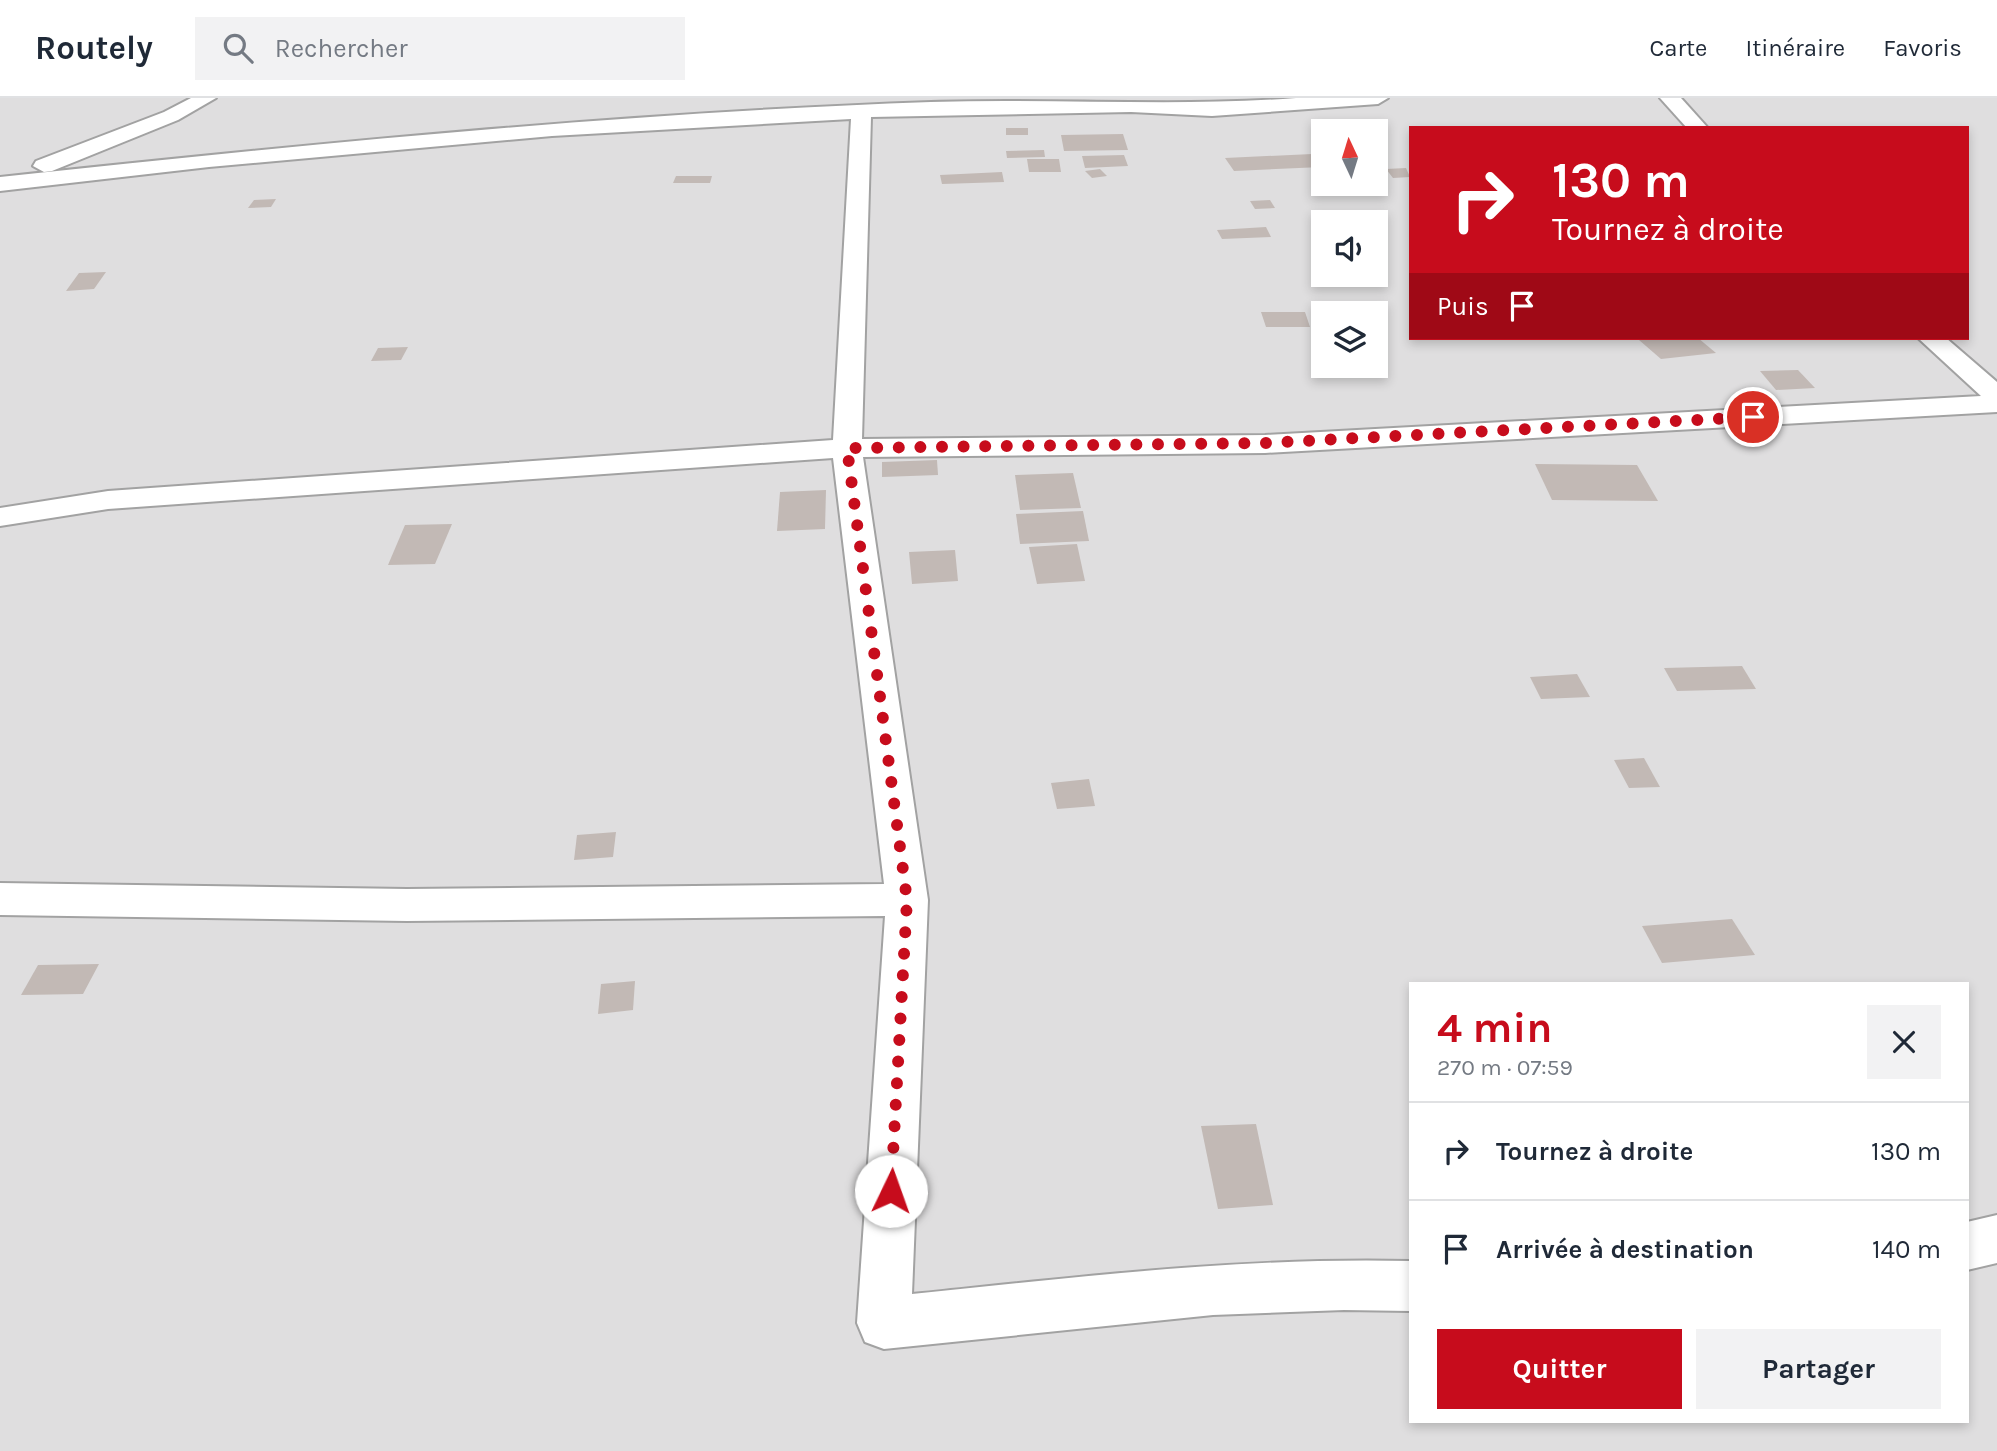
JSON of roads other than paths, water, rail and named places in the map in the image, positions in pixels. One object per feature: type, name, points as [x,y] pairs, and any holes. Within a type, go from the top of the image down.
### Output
[{"type":"street","points":[[0,184],[171,116],[206,98]]},
{"type":"street","points":[[0,184],[209,161],[538,131],[861,112],[1131,106],[1212,110],[1378,98]]},
{"type":"street","points":[[1670,98],[1696,126]]},
{"type":"street","points":[[861,112],[847,448],[907,900],[884,1323],[1217,1290],[1343,1283],[1409,1286]]},
{"type":"street","points":[[1933,340],[1997,396]]},
{"type":"street","points":[[0,517],[108,500],[847,448],[1265,443],[1997,404]]},
{"type":"street","points":[[0,898],[407,905],[907,900]]},
{"type":"street","points":[[1969,1246],[1997,1239]]}]
